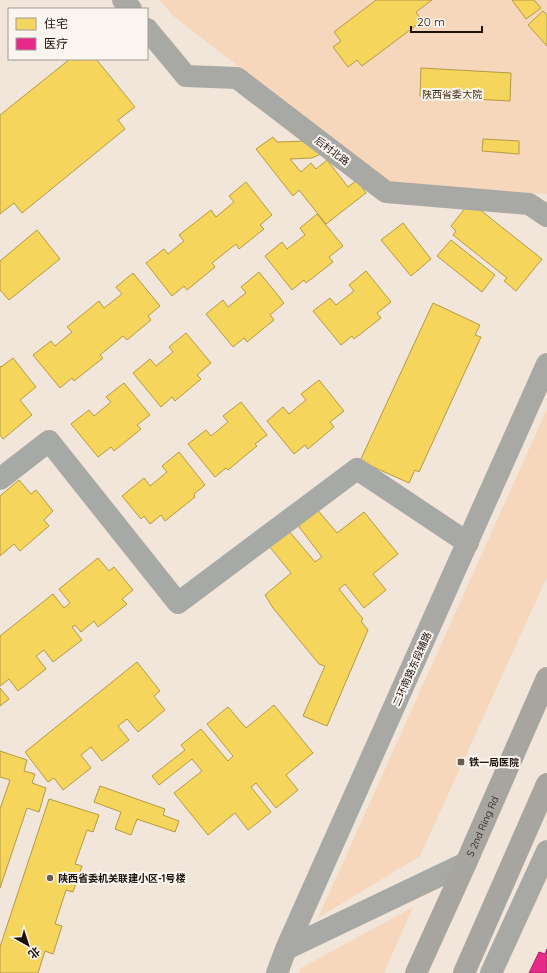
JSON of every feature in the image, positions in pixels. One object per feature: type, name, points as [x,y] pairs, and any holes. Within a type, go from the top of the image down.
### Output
[{"type":"highway","name":"S 2nd Ring Rd","points":[[416,973],[547,678]]},
{"type":"highway","points":[[464,973],[547,784]]},
{"type":"main road","points":[[123,0],[130,8]]},
{"type":"main road","name":"后村北路","points":[[148,30],[186,76],[237,78],[386,192],[529,204],[547,216]]},
{"type":"main road","name":"二环南路东段辅路","points":[[277,973],[547,364]]},
{"type":"main road","points":[[491,973],[547,851]]},
{"type":"main road","points":[[286,950],[466,863]]},
{"type":"street","points":[[0,479],[49,441],[178,602],[357,469],[468,543]]},
{"type":"green space","name":"陕西省委大院","points":[[160,0],[547,0],[547,194],[393,186],[172,15]]},
{"type":"green space","points":[[547,409],[547,577],[420,856],[318,918]]},
{"type":"green space","points":[[413,907],[384,973],[299,973],[301,968]]},
{"type":"building: 住宅","points":[[376,0],[432,0],[416,12],[422,21],[362,66],[357,60],[348,67],[333,47],[341,41],[334,32]]},
{"type":"building: 住宅","points":[[512,0],[534,0],[541,8],[526,19]]},
{"type":"building: 住宅","points":[[543,11],[547,15],[547,46],[528,25]]},
{"type":"building: 住宅","points":[[69,60],[97,60],[135,107],[118,120],[125,129],[22,213],[14,203],[0,214],[0,115]]},
{"type":"building: 住宅","points":[[421,68],[511,73],[510,101],[420,96]]},
{"type":"building: 住宅","points":[[273,137],[277,142],[309,141],[323,153],[312,158],[290,159],[301,172],[311,163],[316,169],[327,160],[348,187],[357,180],[366,193],[326,224],[299,190],[293,196],[256,149]]},
{"type":"building: 住宅","points":[[483,139],[519,141],[519,154],[482,151]]},
{"type":"building: 住宅","points":[[246,182],[272,215],[260,225],[264,229],[239,249],[236,244],[212,263],[215,267],[187,290],[184,286],[172,296],[146,263],[164,249],[168,254],[184,241],[179,235],[211,210],[216,217],[234,202],[229,196]]},
{"type":"building: 住宅","points":[[470,202],[542,259],[516,291],[504,281],[507,278],[453,235],[456,231],[451,226]]},
{"type":"building: 住宅","points":[[317,214],[343,246],[329,257],[333,262],[306,283],[304,280],[292,290],[265,256],[282,242],[287,249],[305,235],[300,228]]},
{"type":"building: 住宅","points":[[403,223],[431,259],[411,276],[381,240]]},
{"type":"building: 住宅","points":[[37,230],[60,259],[9,300],[0,290],[0,261]]},
{"type":"building: 住宅","points":[[451,240],[495,275],[482,292],[437,256]]},
{"type":"building: 住宅","points":[[366,271],[391,302],[377,313],[381,318],[354,339],[352,336],[341,345],[313,311],[330,298],[336,305],[354,291],[349,285]]},
{"type":"building: 住宅","points":[[259,272],[284,303],[270,315],[274,320],[247,342],[244,338],[233,347],[206,314],[223,300],[228,307],[246,293],[241,287]]},
{"type":"building: 住宅","points":[[133,273],[160,306],[148,316],[151,320],[127,340],[123,336],[100,355],[103,358],[74,381],[72,378],[60,388],[33,355],[51,341],[55,346],[72,332],[67,327],[99,301],[104,308],[122,294],[116,287]]},
{"type":"building: 住宅","points":[[433,303],[480,325],[475,335],[481,337],[419,472],[415,470],[409,483],[360,461]]},
{"type":"building: 住宅","points":[[186,333],[211,363],[197,375],[201,379],[175,401],[172,397],[161,407],[133,373],[150,359],[156,366],[173,352],[169,347]]},
{"type":"building: 住宅","points":[[13,358],[36,387],[20,400],[32,415],[3,439],[0,435],[0,366],[1,367]]},
{"type":"building: 住宅","points":[[319,380],[344,411],[330,422],[334,427],[308,449],[305,445],[294,454],[267,421],[283,407],[289,414],[306,400],[301,394]]},
{"type":"building: 住宅","points":[[124,383],[150,415],[137,425],[141,429],[114,451],[111,447],[98,457],[71,424],[89,410],[94,416],[111,402],[106,397]]},
{"type":"building: 住宅","points":[[241,402],[267,435],[255,444],[257,446],[228,470],[226,468],[215,477],[188,444],[206,430],[211,436],[228,422],[223,416]]},
{"type":"building: 住宅","points":[[179,452],[205,485],[194,494],[195,497],[165,521],[161,515],[150,524],[144,516],[141,519],[122,496],[144,478],[150,486],[167,472],[162,466]]},
{"type":"building: 住宅","points":[[19,480],[31,494],[36,490],[53,511],[44,520],[49,526],[20,551],[14,544],[0,556],[0,496]]},
{"type":"building: 住宅","points":[[316,508],[337,533],[364,512],[398,554],[373,574],[386,590],[364,608],[345,584],[339,589],[363,619],[361,621],[368,630],[327,726],[303,716],[325,666],[319,664],[273,608],[265,595],[291,573],[269,546],[288,530],[315,562],[322,557],[297,524]]},
{"type":"building: 住宅","points":[[98,558],[109,571],[114,567],[133,590],[122,599],[127,604],[98,627],[94,621],[81,632],[75,625],[72,627],[82,640],[53,662],[44,650],[36,656],[46,669],[18,691],[9,679],[0,686],[0,636],[53,594],[64,608],[70,603],[59,589]]},
{"type":"building: 住宅","points":[[137,662],[160,691],[154,696],[165,710],[138,732],[127,719],[118,726],[129,740],[102,761],[91,747],[81,755],[91,768],[63,790],[54,778],[48,782],[25,752]]},
{"type":"building: 住宅","points":[[0,688],[9,699],[0,706]]},
{"type":"building: 住宅","points":[[274,705],[313,753],[286,775],[298,790],[276,808],[256,783],[251,787],[271,812],[248,830],[235,813],[208,835],[174,793],[202,771],[192,759],[159,785],[152,776],[185,750],[181,745],[201,729],[228,761],[233,756],[207,724],[228,707],[246,728]]},
{"type":"building: 住宅","points":[[0,751],[27,760],[24,771],[35,774],[32,783],[46,788],[39,812],[27,808],[0,888],[0,809],[10,780],[0,777]]},
{"type":"building: 住宅","points":[[100,786],[165,809],[163,815],[179,821],[175,832],[137,819],[131,835],[115,829],[121,812],[94,802]]},
{"type":"building: 住宅","name":"陕西省委机关联建小区-1号楼","points":[[49,799],[99,815],[93,832],[87,830],[75,864],[82,866],[73,892],[66,890],[55,924],[62,926],[53,954],[45,951],[38,973],[0,973],[0,947]]},
{"type":"building: 医疗","points":[[547,949],[547,973],[529,973],[539,952],[545,954]]},
{"type":"place","name":"铁一局医院","points":[[461,762]]},
{"type":"place","name":"陕西省委机关联建小区-1号楼","points":[[50,878]]}]
